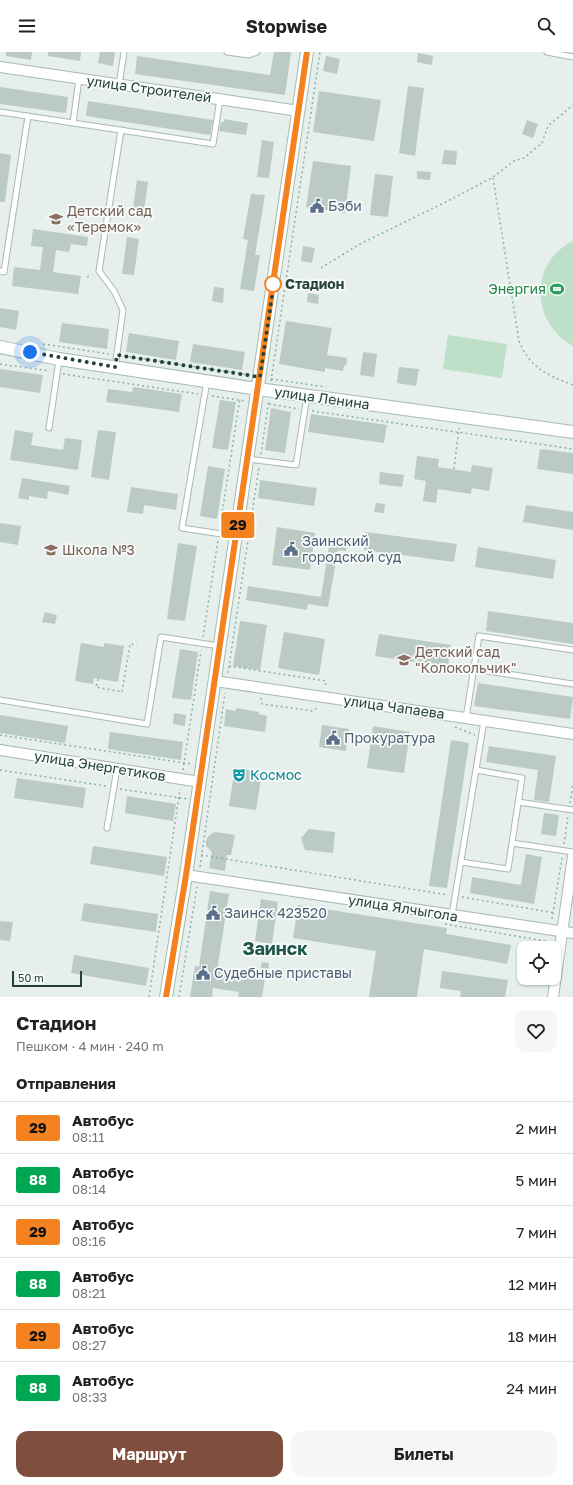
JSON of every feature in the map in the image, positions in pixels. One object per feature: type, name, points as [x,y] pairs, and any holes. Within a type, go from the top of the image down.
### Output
[{"type":"main road","points":[[166,997],[192,876],[203,801],[200,782],[208,766],[221,682],[220,646],[307,52]]},
{"type":"main road","name":"улица Ленина","points":[[0,346],[59,359],[116,361],[207,381],[270,391],[573,432]]},
{"type":"street","name":"улица Строителей","points":[[0,67],[299,111]]},
{"type":"street","name":"улица Чапаева","points":[[221,682],[573,734]]},
{"type":"street","name":"улица Энергетиков","points":[[0,750],[200,782]]},
{"type":"street","points":[[553,997],[573,856]]},
{"type":"street","name":"улица Ялчыгола","points":[[192,876],[573,933]]},
{"type":"lane","points":[[119,84],[124,52]]},
{"type":"lane","points":[[227,52],[249,55],[256,52]]},
{"type":"lane","points":[[547,52],[573,57]]},
{"type":"lane","points":[[73,123],[79,79]]},
{"type":"lane","points":[[0,112],[213,144],[220,99]]},
{"type":"lane","points":[[0,271],[4,272],[28,116]]},
{"type":"lane","points":[[116,361],[123,310],[114,291],[99,271],[121,130]]},
{"type":"lane","points":[[49,428],[59,359]]},
{"type":"lane","points":[[207,381],[182,528],[236,536]]},
{"type":"lane","points":[[247,459],[296,465],[307,396]]},
{"type":"lane","points":[[466,718],[479,636],[573,650]]},
{"type":"lane","points":[[0,700],[147,724],[161,637],[220,646]]},
{"type":"lane","points":[[474,669],[573,684]]},
{"type":"lane","points":[[452,915],[484,721]]},
{"type":"lane","points":[[108,828],[117,769]]},
{"type":"lane","points":[[461,862],[508,870],[522,778],[476,770]]},
{"type":"lane","points":[[518,802],[571,810]]},
{"type":"lane","points":[[512,843],[573,852]]},
{"type":"path","points":[[178,997],[192,876],[201,855],[203,801],[208,766],[221,682],[229,666],[320,52]]},
{"type":"path","points":[[321,268],[358,245],[492,178],[514,162],[532,153],[542,143],[548,126],[573,105]]},
{"type":"path","points":[[492,178],[519,341],[526,355],[538,369],[573,385]]},
{"type":"path","points":[[39,343],[116,361],[260,377]]},
{"type":"path","points":[[0,364],[256,402]]},
{"type":"path","points":[[149,997],[239,400]]},
{"type":"path","points":[[268,404],[573,449]]},
{"type":"path","points":[[454,469],[461,417]]},
{"type":"path","points":[[98,679],[96,687],[122,692],[130,644],[137,645]]},
{"type":"path","points":[[229,666],[326,681],[325,689]]},
{"type":"path","points":[[261,698],[262,704],[313,711],[318,706]]},
{"type":"path","points":[[455,727],[482,737]]},
{"type":"path","points":[[0,735],[208,766]]},
{"type":"path","points":[[0,770],[203,801]]},
{"type":"path","points":[[550,930],[571,810],[573,784]]},
{"type":"path","points":[[201,855],[553,912]]},
{"type":"green space","name":"Энергия","points":[[572,241],[573,346],[562,339],[547,319],[542,307],[541,295],[541,283],[545,270],[551,259]]},
{"type":"green space","points":[[448,335],[507,344],[502,378],[443,369]]},
{"type":"building","points":[[6,52],[32,52],[31,60],[6,56]]},
{"type":"building","points":[[48,52],[81,52],[80,61],[48,56]]},
{"type":"building","points":[[100,52],[115,52],[113,66],[98,63]]},
{"type":"building","points":[[274,52],[291,52],[285,95],[135,74],[137,56],[270,75]]},
{"type":"building","points":[[418,53],[433,56],[432,65],[417,62]]},
{"type":"building","points":[[326,56],[340,59],[337,74],[323,71]]},
{"type":"building","points":[[408,86],[424,88],[415,156],[399,153]]},
{"type":"building","points":[[0,87],[68,97],[66,113],[0,104]]},
{"type":"building","points":[[319,91],[381,100],[374,141],[313,132]]},
{"type":"building","points":[[88,101],[213,120],[210,135],[86,116]]},
{"type":"building","points":[[224,119],[248,123],[246,135],[219,131],[221,122],[224,122]]},
{"type":"building","points":[[527,120],[538,124],[533,138],[522,134]]},
{"type":"building","points":[[262,140],[274,142],[269,178],[257,177]]},
{"type":"building","points":[[444,150],[457,151],[456,165],[442,164]]},
{"type":"building","points":[[0,153],[11,155],[5,202],[0,202]]},
{"type":"building","points":[[313,161],[351,166],[345,213],[306,207]]},
{"type":"building","points":[[417,171],[431,172],[430,180],[417,179]]},
{"type":"building","points":[[375,174],[393,176],[388,217],[370,215]]},
{"type":"building","points":[[137,180],[148,182],[143,218],[132,216]]},
{"type":"building","points":[[251,194],[265,195],[255,255],[260,255],[254,291],[240,289],[248,240],[243,239]]},
{"type":"building","points":[[33,229],[88,237],[87,246],[71,244],[69,252],[56,250],[53,272],[81,276],[78,294],[12,286],[14,267],[40,270],[43,247],[31,246]]},
{"type":"building","points":[[127,237],[139,239],[134,275],[122,274]]},
{"type":"building","points":[[303,246],[315,248],[312,263],[301,261]]},
{"type":"building","points":[[214,287],[224,288],[223,303],[212,301]]},
{"type":"building","points":[[308,293],[319,295],[318,304],[307,302]]},
{"type":"building","points":[[0,308],[19,311],[16,330],[0,327]]},
{"type":"building","points":[[286,321],[332,328],[327,355],[347,358],[346,366],[344,365],[343,371],[325,368],[325,372],[279,364]]},
{"type":"building","points":[[62,323],[109,329],[107,349],[59,342]]},
{"type":"building","points":[[129,333],[179,341],[176,360],[126,352]]},
{"type":"building","points":[[193,344],[245,352],[242,370],[190,362]]},
{"type":"building","points":[[363,352],[377,354],[374,377],[360,375]]},
{"type":"building","points":[[399,367],[419,369],[416,386],[397,383]]},
{"type":"building","points":[[0,369],[43,375],[40,393],[0,387]]},
{"type":"building","points":[[133,387],[182,394],[179,412],[106,402],[108,389],[132,392]]},
{"type":"building","points":[[220,400],[236,402],[228,450],[212,448]]},
{"type":"building","points":[[271,408],[291,412],[285,453],[265,450]]},
{"type":"building","points":[[311,414],[387,425],[384,443],[308,432]]},
{"type":"building","points":[[15,430],[33,433],[31,445],[63,450],[65,438],[82,440],[78,470],[10,460]]},
{"type":"building","points":[[98,430],[116,432],[109,480],[91,477]]},
{"type":"building","points":[[540,449],[573,453],[573,474],[537,469]]},
{"type":"building","points":[[417,456],[439,459],[438,467],[471,472],[472,465],[493,468],[489,491],[472,488],[471,494],[438,489],[436,503],[423,501],[426,481],[414,479]]},
{"type":"building","points":[[208,466],[225,469],[217,519],[200,516]]},
{"type":"building","points":[[380,472],[404,475],[402,487],[379,484]]},
{"type":"building","points":[[22,478],[70,486],[68,495],[48,491],[47,499],[29,496],[29,500],[18,498]]},
{"type":"building","points":[[260,480],[317,488],[314,506],[258,498]]},
{"type":"building","points":[[131,487],[178,494],[176,510],[144,505],[143,514],[127,512]]},
{"type":"building","points":[[376,503],[385,504],[384,513],[374,512]]},
{"type":"building","points":[[526,505],[573,512],[573,530],[523,522]]},
{"type":"building","points":[[0,523],[21,526],[18,545],[0,542]]},
{"type":"building","points":[[277,527],[315,533],[310,570],[272,565]]},
{"type":"building","points":[[366,532],[457,544],[454,562],[364,550]]},
{"type":"building","points":[[330,539],[347,541],[346,551],[338,550],[328,607],[308,604],[307,610],[246,600],[248,586],[321,597]]},
{"type":"building","points":[[178,543],[197,546],[185,621],[167,619]]},
{"type":"building","points":[[478,547],[556,560],[553,579],[475,567]]},
{"type":"building","points":[[488,611],[573,623],[573,644],[486,631]]},
{"type":"building","points":[[45,612],[57,615],[55,624],[42,622]]},
{"type":"building","points":[[240,621],[267,625],[260,670],[233,666]]},
{"type":"building","points":[[284,632],[325,639],[319,675],[278,668]]},
{"type":"building","points":[[379,634],[451,645],[448,667],[375,656]]},
{"type":"building","points":[[81,643],[104,647],[104,643],[124,646],[118,682],[94,678],[93,684],[75,681]]},
{"type":"building","points":[[180,649],[198,652],[191,700],[172,698]]},
{"type":"building","points":[[478,683],[573,697],[570,719],[474,706]]},
{"type":"building","points":[[236,708],[259,712],[259,714],[267,716],[265,732],[224,726],[226,709],[236,711]]},
{"type":"building","points":[[174,713],[186,715],[185,726],[173,724]]},
{"type":"building","points":[[0,715],[68,726],[65,743],[0,733]]},
{"type":"building","points":[[322,725],[349,729],[346,751],[319,747]]},
{"type":"building","points":[[373,726],[410,732],[404,773],[367,768]]},
{"type":"building","points":[[110,732],[183,742],[181,760],[108,749]]},
{"type":"building","points":[[451,740],[469,743],[447,888],[429,886]]},
{"type":"building","points":[[489,746],[556,756],[549,802],[534,800],[538,770],[486,762]]},
{"type":"building","points":[[235,768],[262,772],[256,810],[229,806]]},
{"type":"building","points":[[17,778],[86,788],[83,808],[14,798]]},
{"type":"building","points":[[127,796],[176,804],[173,821],[125,813]]},
{"type":"building","points":[[544,813],[559,815],[556,836],[541,834]]},
{"type":"building","points":[[309,829],[335,832],[333,853],[305,850],[301,838]]},
{"type":"building","points":[[216,832],[235,835],[231,855],[227,855],[225,871],[209,868],[212,852],[206,846],[206,841],[212,833]]},
{"type":"building","points":[[93,846],[167,857],[164,876],[90,864]]},
{"type":"building","points":[[526,854],[542,857],[534,904],[470,893],[472,877],[521,885]]},
{"type":"building","points":[[210,891],[229,894],[217,971],[265,978],[262,997],[238,997],[239,992],[213,988],[212,997],[190,997],[195,966],[199,967]]},
{"type":"building","points":[[261,899],[278,902],[272,944],[255,941]]},
{"type":"building","points":[[84,903],[158,914],[156,932],[81,921]]},
{"type":"building","points":[[298,905],[447,928],[446,934],[511,945],[507,964],[424,949],[417,997],[369,997],[376,951],[293,938]]},
{"type":"building","points":[[0,921],[13,922],[10,941],[0,940]]},
{"type":"building","points":[[74,955],[149,968],[146,986],[71,973]]},
{"type":"building","points":[[262,962],[269,963],[268,973],[260,971]]},
{"type":"building","points":[[442,971],[508,980],[505,997],[460,997],[461,991],[440,988]]},
{"type":"bus line","name":"29","points":[[166,997],[186,875],[307,52]]},
{"type":"place","name":"Бэби","points":[[317,206]]},
{"type":"place","name":"Детский сад «Теремок»","points":[[56,219]]},
{"type":"place","name":"Стадион","points":[[273,284]]},
{"type":"place","name":"Энергия","points":[[557,289]]},
{"type":"place","name":"Заинский городской суд","points":[[291,549]]},
{"type":"place","name":"Школа №3","points":[[51,550]]},
{"type":"place","name":"Детский сад \"Колокольчик\"","points":[[404,660]]},
{"type":"place","name":"Прокуратура","points":[[333,738]]},
{"type":"place","name":"Космос","points":[[239,775]]},
{"type":"place","name":"Заинск 423520","points":[[213,913]]},
{"type":"place","name":"Судебные приставы","points":[[203,973]]},
{"type":"district","name":"Заинск","points":[[275,949]]},
{"type":"route","points":[[30,352],[59,359],[115,367],[117,355],[260,377],[274,283],[273,284]]}]
